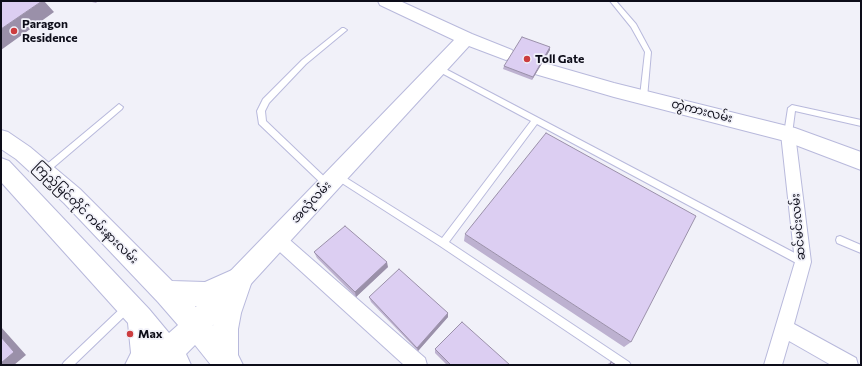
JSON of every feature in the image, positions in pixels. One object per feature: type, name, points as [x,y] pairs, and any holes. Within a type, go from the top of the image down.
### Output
[{"type":"main road","points":[[386,1],[466,38],[506,54]]},
{"type":"main road","name":"အလုံလမ်း","points":[[167,361],[196,325],[466,38]]},
{"type":"main road","name":"တွဲကားလမ်း","points":[[541,69],[788,134],[861,161]]},
{"type":"main road","name":"ကြည့်မြင်တိုင် ကမ်းနားလမ်း","points":[[1,138],[23,153],[72,196],[167,293],[227,363]]},
{"type":"main road","points":[[1,167],[135,311],[167,361]]},
{"type":"main road","points":[[167,293],[206,294],[241,278]]},
{"type":"main road","points":[[227,363],[226,329],[228,313],[241,278]]},
{"type":"main road","points":[[135,311],[144,354],[140,365]]},
{"type":"street","name":"ဆင်မင်းလမ်း","points":[[772,365],[803,262],[788,134]]},
{"type":"street","points":[[277,239],[418,365]]},
{"type":"street","points":[[783,328],[849,365]]},
{"type":"lane","points":[[613,1],[634,26],[648,52],[644,96]]},
{"type":"lane","points":[[344,30],[304,62],[266,101],[261,111],[262,122],[332,180],[443,243],[626,365]]},
{"type":"lane","points":[[438,68],[803,262]]},
{"type":"lane","points":[[43,172],[120,107]]},
{"type":"lane","points":[[788,134],[792,108],[861,123]]},
{"type":"lane","points":[[443,243],[536,120]]},
{"type":"lane","points":[[840,240],[861,249]]},
{"type":"lane","points":[[67,365],[135,311]]},
{"type":"building","points":[[1,1],[42,1],[1,29]]},
{"type":"building","name":"Toll Gate","points":[[522,37],[550,47],[533,77],[504,66]]},
{"type":"building","points":[[546,133],[696,216],[631,342],[465,234]]},
{"type":"building","points":[[345,226],[387,262],[355,292],[314,252]]},
{"type":"building","points":[[399,269],[448,313],[417,348],[369,297]]},
{"type":"building","points":[[462,322],[510,365],[451,365],[435,349]]},
{"type":"building","points":[[1,337],[14,352],[1,363]]},
{"type":"place","name":"Paragon Residence","points":[[14,31]]},
{"type":"place","name":"Toll Gate","points":[[527,59]]},
{"type":"place","name":"Max","points":[[130,334]]}]
